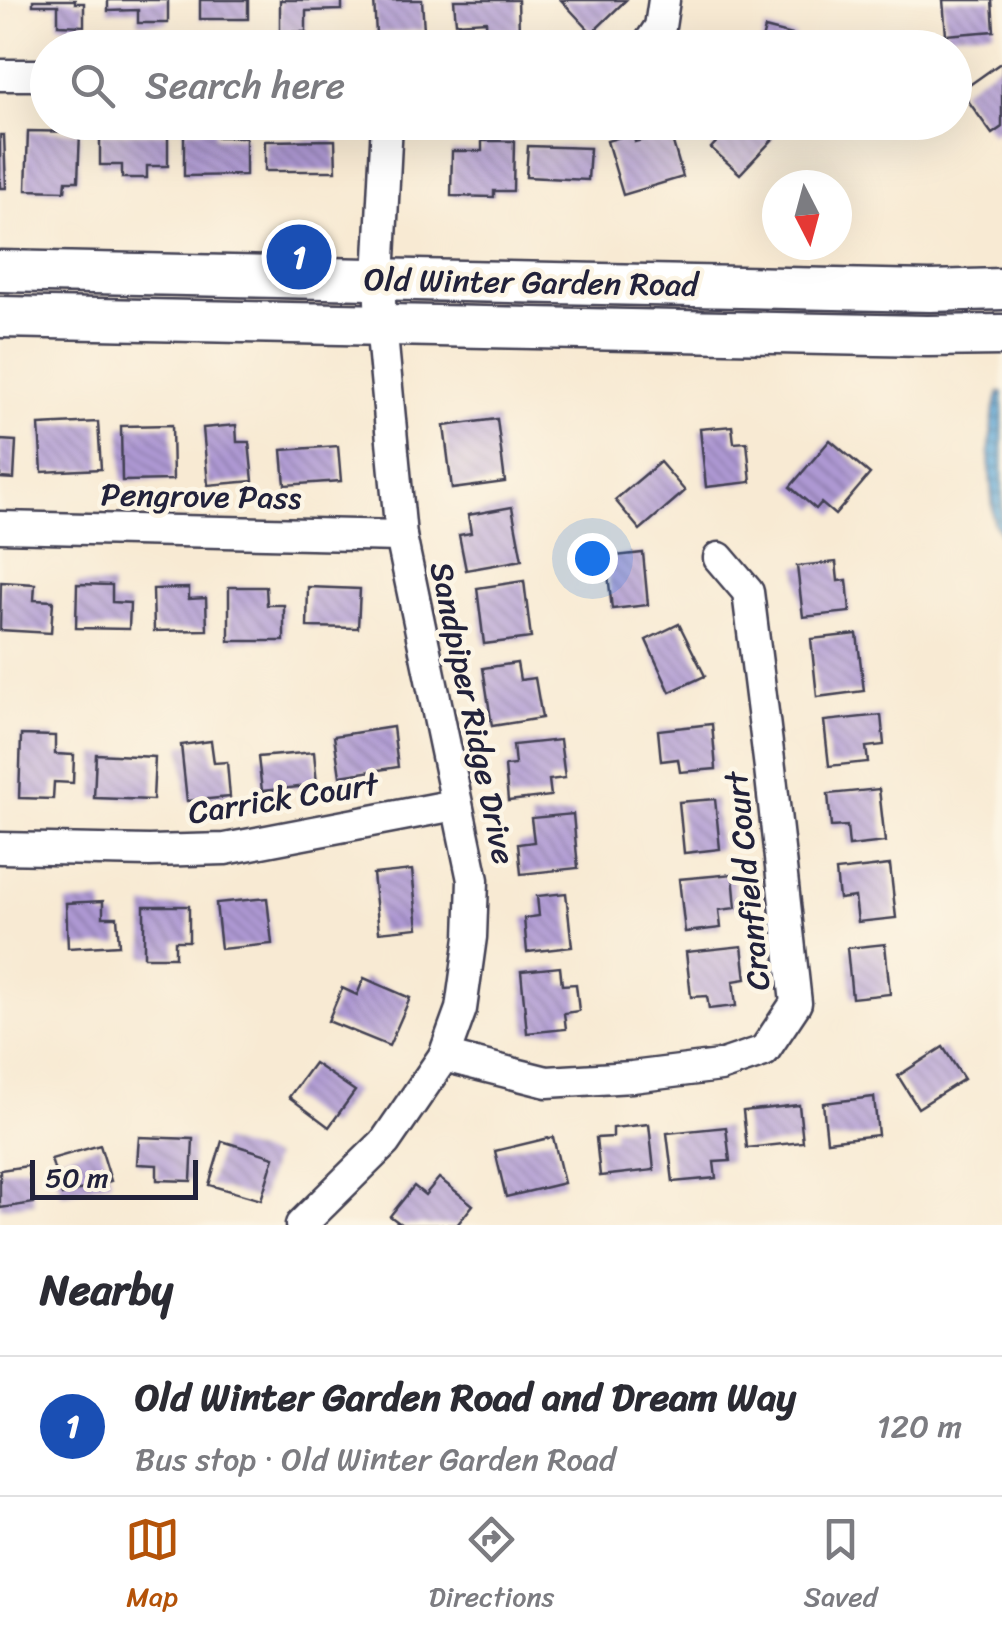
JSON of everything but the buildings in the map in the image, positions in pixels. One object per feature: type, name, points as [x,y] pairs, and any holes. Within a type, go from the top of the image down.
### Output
[{"type":"main road","name":"Old Winter Garden Road","points":[[0,271],[1002,289]]},
{"type":"main road","name":"Old Winter Garden Road","points":[[0,317],[1002,335]]},
{"type":"street","points":[[658,30],[664,0]]},
{"type":"street","points":[[0,74],[30,75]]},
{"type":"street","name":"Sandpiper Ridge Drive","points":[[300,1225],[385,1142],[444,1056],[461,1009],[471,937],[472,880],[401,536],[380,324],[386,140]]},
{"type":"street","name":"Pengrove Pass","points":[[0,527],[401,536]]},
{"type":"street","name":"Cranfield Court","points":[[444,1056],[547,1082],[720,1066],[764,1051],[796,1003],[748,592],[719,558]]},
{"type":"street","name":"Carrick Court","points":[[0,848],[225,849],[455,805]]},
{"type":"water","points":[[999,393],[1002,535],[994,523],[989,455]]},
{"type":"place","name":"Old Winter Garden Road and Dream Way","points":[[299,257]]}]
